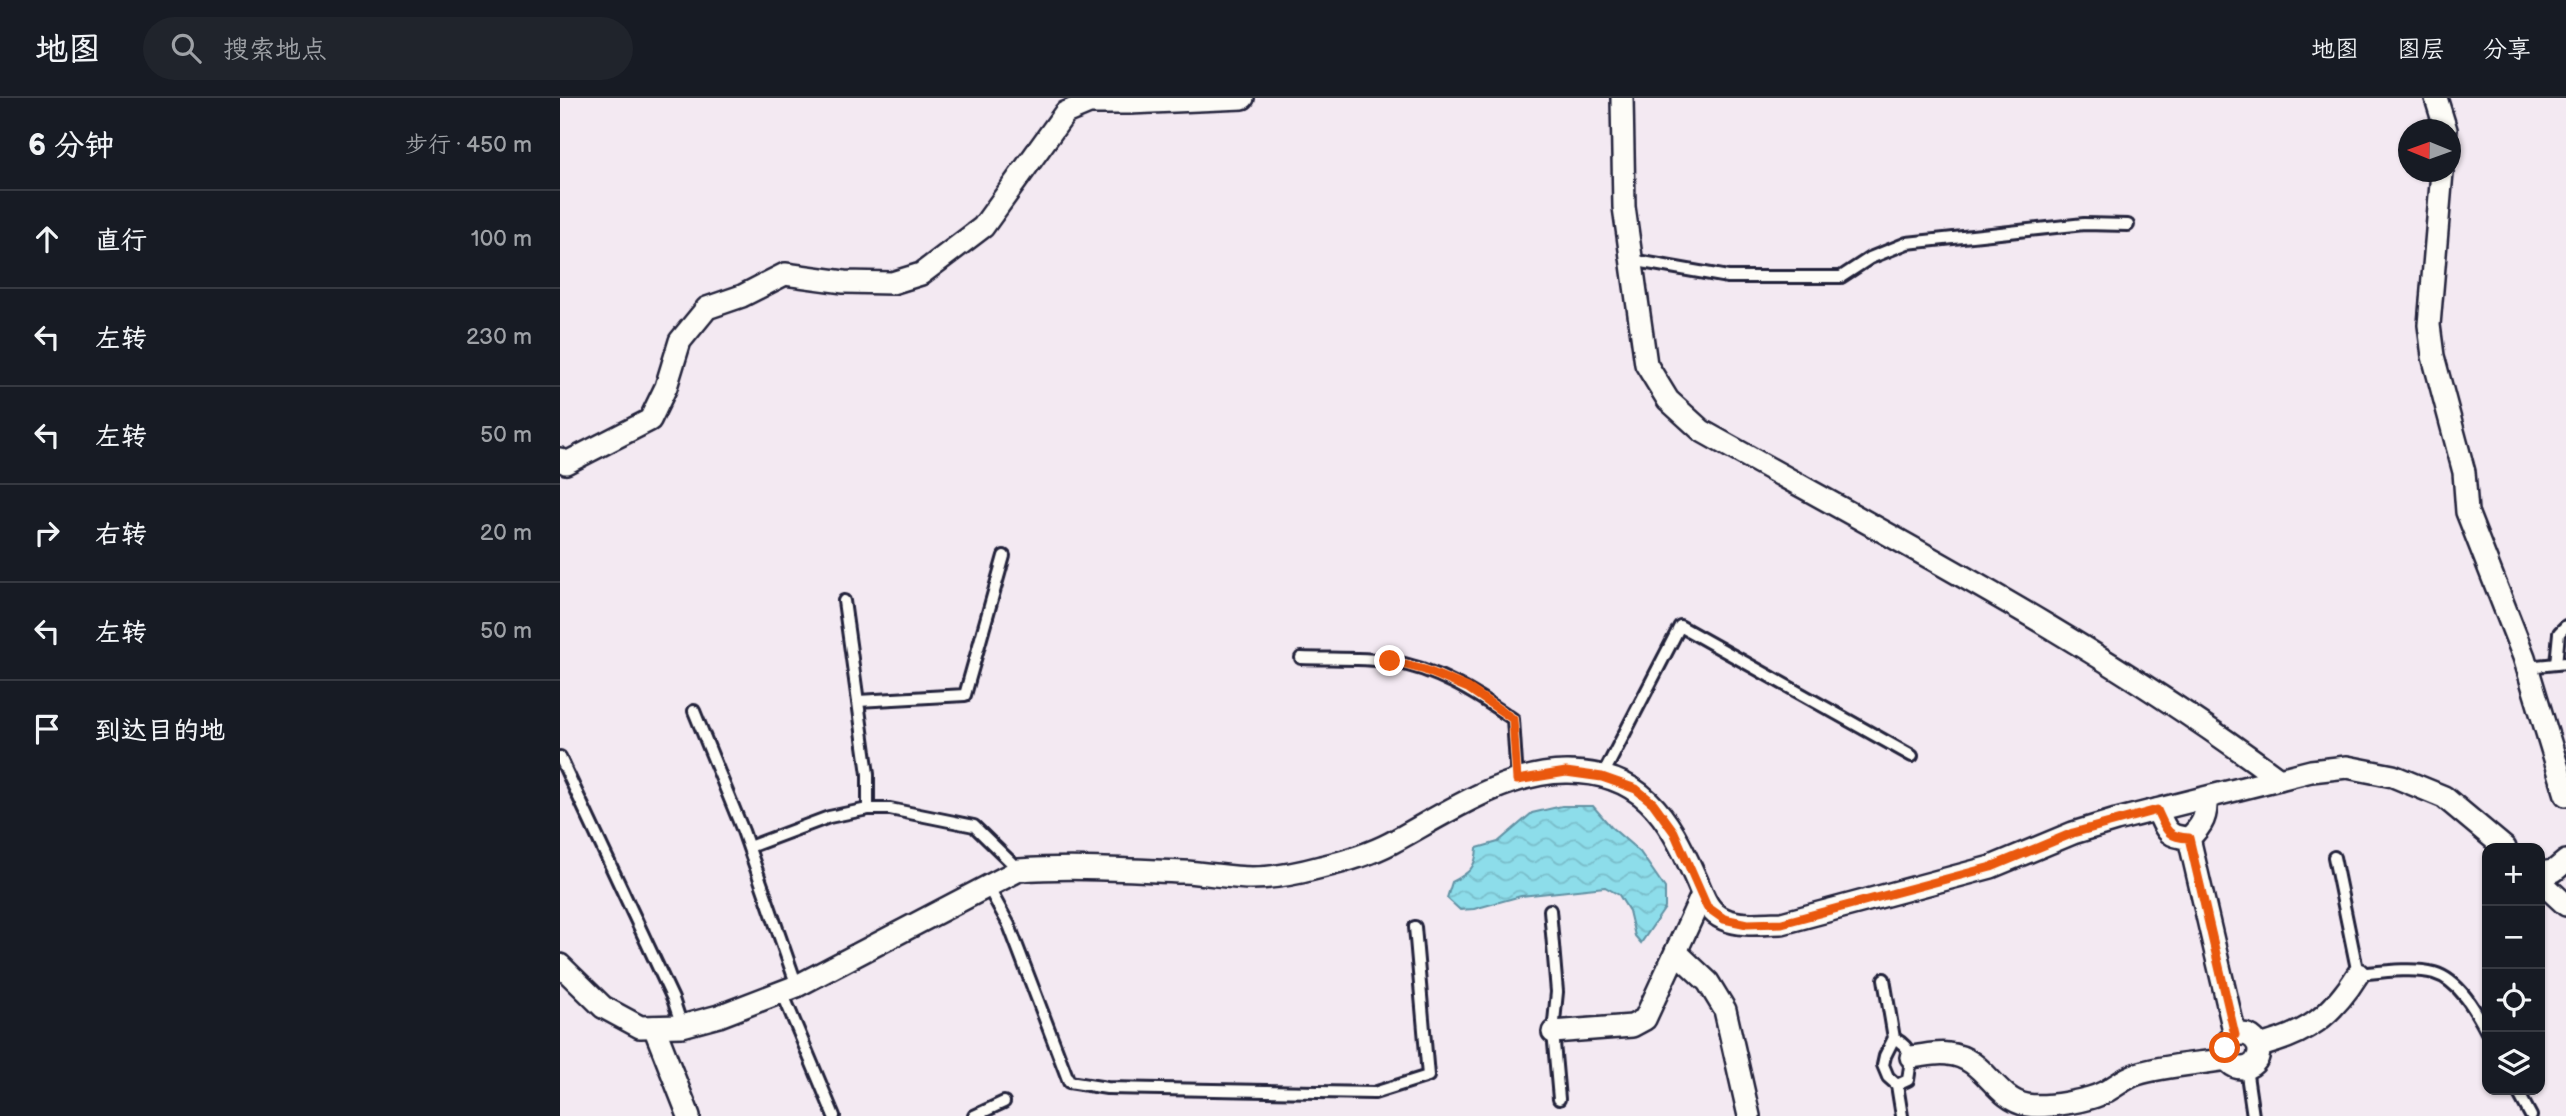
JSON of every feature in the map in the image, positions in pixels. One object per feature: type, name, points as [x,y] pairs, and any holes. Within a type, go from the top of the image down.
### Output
[{"type":"street","points":[[562,464],[650,420],[666,387],[680,341],[707,308],[742,296],[785,274],[844,282],[892,283],[921,274],[984,227],[1065,113],[1089,103],[1243,98]]},
{"type":"street","points":[[1622,98],[1624,207],[1646,364],[1668,400],[1702,431],[2066,635],[2221,736],[2279,779]]},
{"type":"street","points":[[2436,98],[2443,119]]},
{"type":"street","points":[[2441,182],[2429,325],[2433,356],[2464,472],[2467,512],[2527,667],[2566,795]]},
{"type":"street","points":[[560,965],[603,1007],[640,1027],[682,1026],[719,1016],[789,989],[1020,870],[1061,867],[1252,878],[1280,875],[1322,867],[1388,845],[1434,817],[1517,780],[1566,772],[1602,777],[1636,789],[1653,803],[1674,832],[1707,907],[1724,919],[1747,924],[1782,923],[1991,867],[2073,833],[2311,771],[2347,768],[2393,776],[2444,797],[2499,843]]},
{"type":"street","points":[[2157,810],[2167,831],[2175,838],[2189,838],[2201,827],[2206,813],[2206,797]]},
{"type":"street","points":[[2189,838],[2235,1035]]},
{"type":"street","points":[[2545,872],[2554,871],[2566,861]]},
{"type":"street","points":[[2545,886],[2566,905]]},
{"type":"street","points":[[1553,1032],[1632,1026],[1645,1019],[1702,895]]},
{"type":"street","points":[[1676,952],[1708,982],[1725,1010],[1749,1116]]},
{"type":"street","points":[[2259,1046],[2288,1038],[2315,1023],[2337,1003],[2358,974]]},
{"type":"street","points":[[654,1027],[689,1116]]},
{"type":"street","points":[[1911,1058],[1948,1054],[1965,1058],[1981,1068],[2011,1099],[2025,1105],[2067,1102],[2103,1093],[2139,1073],[2237,1064],[2259,1057],[2256,1040],[2247,1034],[2235,1035],[2225,1048],[2237,1064]]},
{"type":"lane","points":[[1631,260],[1728,277],[1841,277],[1870,258],[1907,243],[2084,224],[2128,225]]},
{"type":"lane","points":[[858,701],[965,695],[1004,556]]},
{"type":"lane","points":[[844,601],[868,774],[868,808]]},
{"type":"lane","points":[[1602,777],[1680,626],[1912,756]]},
{"type":"lane","points":[[2527,667],[2561,663],[2559,633],[2566,626]]},
{"type":"lane","points":[[1301,658],[1390,661],[1425,670],[1468,688],[1513,719],[1517,780]]},
{"type":"lane","points":[[694,712],[749,847],[789,989],[834,1116]]},
{"type":"lane","points":[[560,757],[673,999],[682,1026]]},
{"type":"lane","points":[[749,847],[829,817],[868,808],[890,809],[974,826],[1020,870]]},
{"type":"lane","points":[[2334,857],[2358,974],[2435,973],[2452,984],[2473,1007],[2482,1023]]},
{"type":"lane","points":[[987,885],[1009,925],[1069,1082],[1107,1088],[1374,1093],[1428,1076],[1415,927]]},
{"type":"lane","points":[[1550,909],[1557,992],[1553,1032],[1559,1100]]},
{"type":"lane","points":[[1884,979],[1894,1038],[1883,1065],[1888,1077],[1897,1085],[1902,1116]]},
{"type":"lane","points":[[1894,1038],[1906,1045],[1911,1058],[1909,1080],[1897,1085]]},
{"type":"lane","points":[[2237,1064],[2253,1116]]},
{"type":"lane","points":[[2520,1095],[2531,1116]]},
{"type":"lane","points":[[974,1116],[1004,1102]]},
{"type":"water","points":[[1562,806],[1593,806],[1611,827],[1640,852],[1665,888],[1665,908],[1641,943],[1635,936],[1629,911],[1619,895],[1605,887],[1521,896],[1474,909],[1460,910],[1447,898],[1452,882],[1467,873],[1473,865],[1477,848],[1498,842],[1532,813]]},
{"type":"route","points":[[1390,661],[1425,670],[1468,688],[1513,719],[1517,780],[1566,772],[1602,777],[1636,789],[1653,803],[1674,832],[1707,907],[1724,919],[1747,924],[1782,923],[1991,867],[2073,833],[2157,810],[2167,831],[2175,838],[2189,838],[2235,1035],[2230,1038],[2225,1048]]}]
